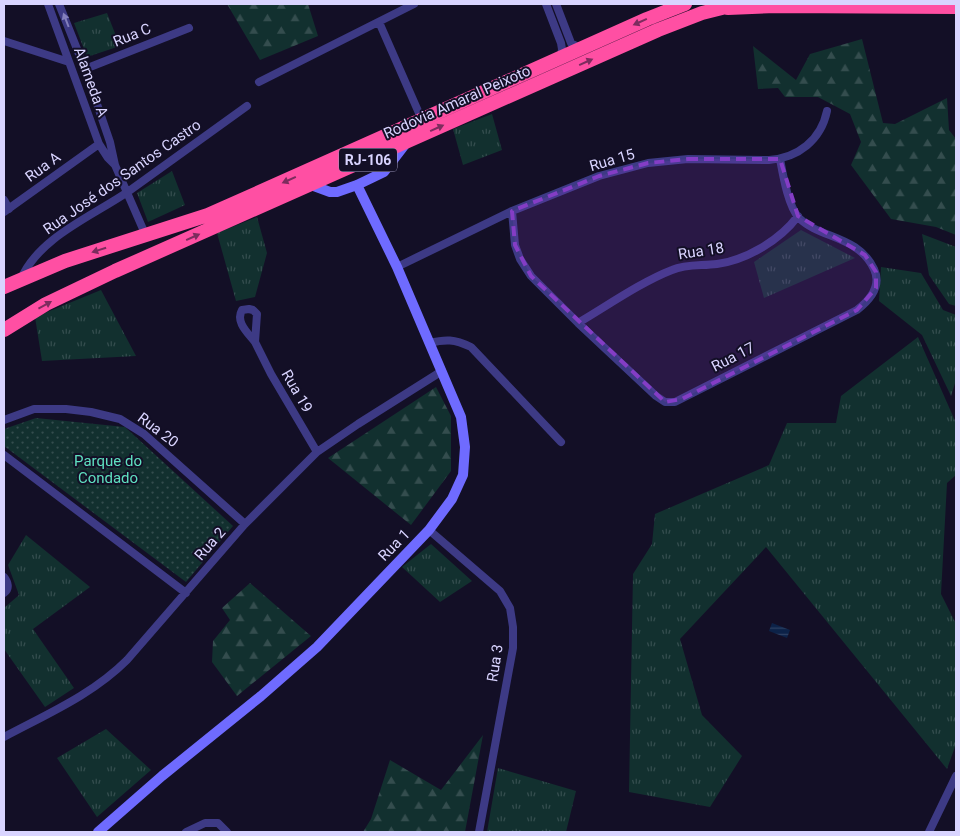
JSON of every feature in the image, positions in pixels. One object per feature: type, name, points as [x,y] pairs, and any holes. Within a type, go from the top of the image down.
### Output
[{"type":"highway","name":"Rodovia Amaral Peixoto","points":[[4,287],[80,256],[146,236],[224,208],[647,19],[685,4]]},
{"type":"highway","name":"Rodovia Amaral Peixoto","points":[[4,330],[46,304],[83,286],[658,30],[702,13],[738,4]]},
{"type":"highway","points":[[718,9],[768,6],[956,7]]},
{"type":"street","name":"Alameda A","points":[[48,4],[99,144],[115,165],[146,236]]},
{"type":"street","name":"Alameda A","points":[[59,4],[85,69],[114,152],[115,165]]},
{"type":"street","points":[[259,82],[414,4]]},
{"type":"street","points":[[546,4],[561,43],[561,58]]},
{"type":"street","points":[[556,4],[570,40],[573,45],[581,49]]},
{"type":"street","points":[[379,22],[422,120]]},
{"type":"street","name":"Rua C","points":[[85,69],[190,28]]},
{"type":"street","points":[[4,41],[69,62]]},
{"type":"street","name":"Rua José dos Santos Castro","points":[[21,279],[27,266],[36,254],[51,241],[128,192],[247,106]]},
{"type":"street","name":"Rua 15","points":[[397,267],[512,211],[599,176],[648,163],[688,159],[780,160],[792,156],[807,146],[822,127],[827,111]]},
{"type":"street","points":[[311,185],[330,192],[337,192],[357,185],[384,172],[407,142]]},
{"type":"street","name":"Rua A","points":[[7,210],[99,144]]},
{"type":"street","points":[[780,160],[786,187],[798,216]]},
{"type":"street","name":"Rua 1","points":[[98,832],[317,647],[429,530],[452,499],[462,475],[465,447],[461,417],[397,267],[357,185]]},
{"type":"street","points":[[4,200],[7,210]]},
{"type":"street","name":"Rua 17","points":[[512,211],[515,245],[531,276],[578,323],[660,399],[670,403],[682,399],[856,310],[872,294],[878,280],[872,262],[852,244],[817,229],[798,216]]},
{"type":"street","name":"Rua 18","points":[[578,323],[669,271],[687,266],[728,262],[747,255],[780,235],[790,227],[798,216]]},
{"type":"street","points":[[429,343],[443,340],[458,341],[471,347],[561,442]]},
{"type":"street","name":"Rua 19","points":[[255,342],[271,374],[317,452]]},
{"type":"street","name":"Rua 2","points":[[4,737],[93,689],[113,674],[245,524],[317,452],[442,371]]},
{"type":"street","name":"Rua 20","points":[[4,420],[34,409],[66,409],[91,412],[120,419],[144,434],[245,524]]},
{"type":"street","points":[[4,455],[186,593]]},
{"type":"street","name":"Rua 3","points":[[429,530],[500,591],[510,608],[513,627],[513,648],[479,832]]},
{"type":"street","points":[[4,577],[8,583],[8,588],[4,593]]},
{"type":"street","points":[[929,832],[956,776]]},
{"type":"street","points":[[186,832],[205,823],[218,823],[228,832]]},
{"type":"highlighted area","points":[[688,159],[780,159],[798,216],[865,255],[876,272],[876,288],[857,310],[682,399],[665,402],[531,276],[515,245],[512,211],[599,176],[648,163]]},
{"type":"green space","points":[[227,4],[308,4],[318,36],[260,60]]},
{"type":"green space","points":[[107,13],[120,46],[87,57],[74,23]]},
{"type":"green space","points":[[862,39],[883,123],[895,124],[947,98],[949,130],[956,139],[956,235],[936,227],[891,219],[851,165],[861,142],[850,114],[818,97],[785,97],[778,88],[758,89],[753,46],[796,80],[810,54]]},
{"type":"green space","points":[[492,114],[502,150],[463,165],[453,129]]},
{"type":"green space","points":[[172,171],[185,205],[148,222],[137,193]]},
{"type":"green space","points":[[257,217],[267,253],[255,297],[236,301],[217,233]]},
{"type":"green space","points":[[801,230],[855,258],[764,298],[754,262]]},
{"type":"green space","points":[[922,234],[956,247],[956,306],[949,304],[929,275]]},
{"type":"green space","points":[[881,267],[921,273],[943,310],[956,315],[956,380],[951,396],[922,335],[879,301]]},
{"type":"green space","points":[[101,290],[136,356],[42,361],[35,317]]},
{"type":"green space","points":[[918,337],[956,423],[956,475],[947,483],[941,594],[956,624],[956,744],[947,769],[766,547],[680,639],[702,715],[742,756],[710,807],[629,792],[633,574],[652,544],[655,514],[769,465],[787,423],[836,423],[841,396]]},
{"type":"green space","points":[[436,387],[451,416],[451,471],[411,525],[328,458]]},
{"type":"green space","name":"Parque do Condado","points":[[36,418],[125,427],[233,526],[186,582],[4,446],[4,429]]},
{"type":"green space","points":[[26,535],[90,587],[33,629],[74,688],[45,707],[4,649],[4,608],[19,595],[8,565]]},
{"type":"green space","points":[[431,544],[472,581],[440,602],[402,567]]},
{"type":"green space","points":[[250,583],[311,636],[237,696],[212,662],[213,641],[230,620],[222,608]]},
{"type":"green space","points":[[106,729],[151,770],[97,817],[57,758]]},
{"type":"green space","points":[[483,735],[465,832],[363,832],[371,819],[390,760],[441,790]]},
{"type":"green space","points":[[498,768],[576,791],[566,832],[487,832]]},
{"type":"water","points":[[772,623],[790,630],[787,638],[769,631]]}]
